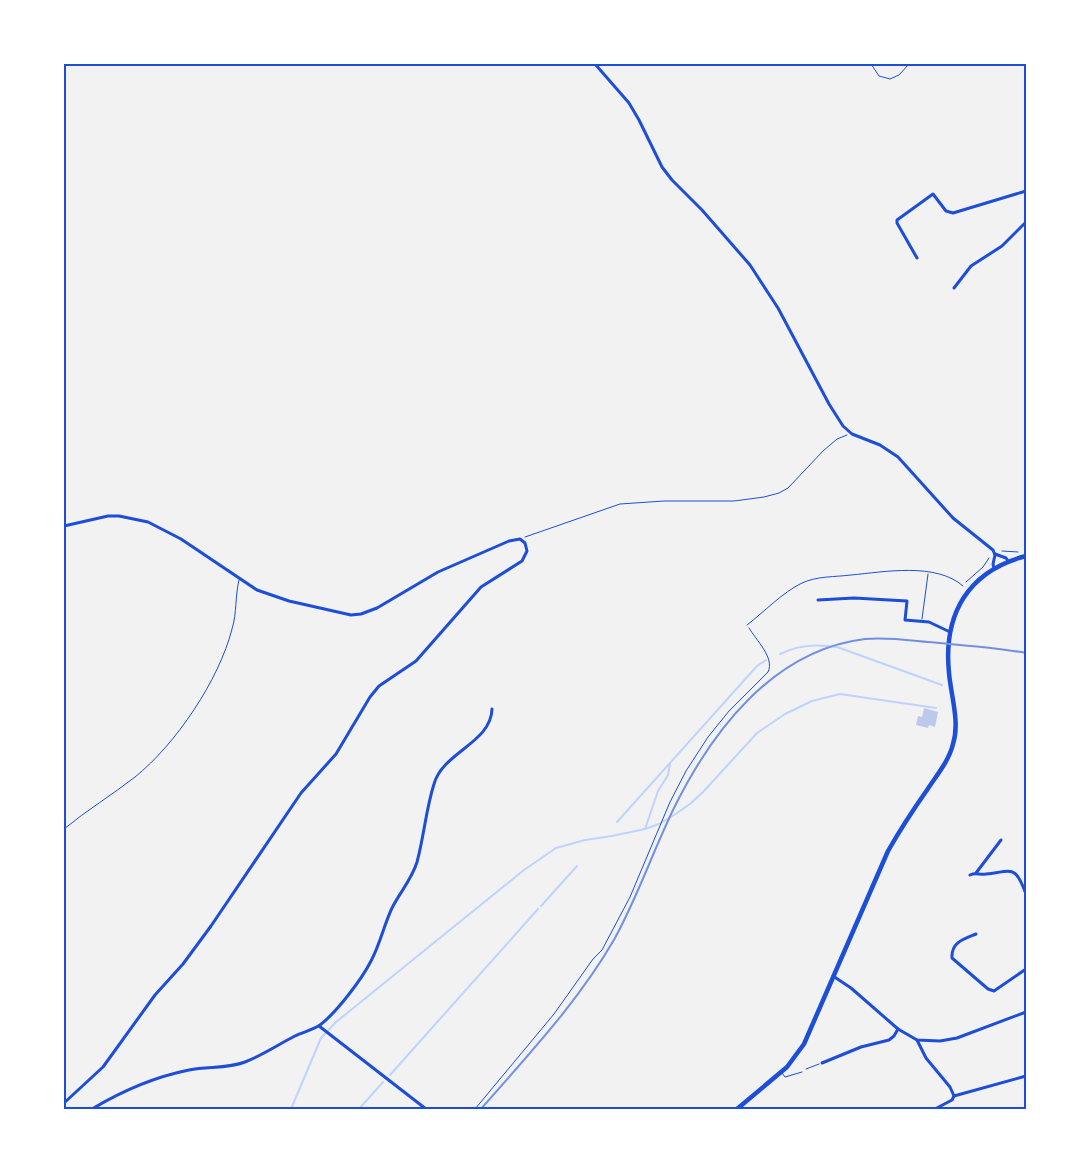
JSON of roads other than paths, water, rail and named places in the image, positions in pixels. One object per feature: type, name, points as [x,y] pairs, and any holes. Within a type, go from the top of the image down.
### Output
[{"type":"main road","points":[[737,1109],[781,1073],[806,1040],[892,845],[951,752],[955,730],[948,662],[950,632],[957,608],[974,584],[994,568],[1008,561],[1026,556]]},
{"type":"street","points":[[595,64],[629,103],[662,167],[750,266],[778,308],[832,411],[843,426],[852,434],[880,446],[898,457],[953,518],[994,553],[1006,558],[1008,561]]},
{"type":"street","points":[[917,258],[897,220],[933,194],[946,211],[953,213],[1026,191]]},
{"type":"street","points":[[954,288],[971,266],[1002,246],[1026,222]]},
{"type":"street","points":[[64,526],[108,516],[119,516],[148,522],[181,539],[257,590],[346,615],[358,615],[371,611],[438,572],[502,543],[520,539],[525,542],[527,548],[526,555],[522,561],[481,587],[416,661],[388,678],[374,692],[336,754],[301,793],[183,964],[155,995],[103,1067],[64,1103]]},
{"type":"street","points":[[994,553],[994,568]]},
{"type":"street","points":[[818,600],[854,598],[908,601],[905,620],[929,622],[950,632]]},
{"type":"street","points":[[92,1109],[117,1094],[164,1076],[192,1069],[229,1067],[246,1062],[297,1035],[319,1026],[343,1002],[368,968],[392,908],[412,876],[418,859],[430,796],[437,775],[448,761],[480,734],[490,721],[492,709]]},
{"type":"street","points":[[976,873],[1001,840]]},
{"type":"street","points":[[970,875],[976,873],[1014,872],[1024,886],[1026,894]]},
{"type":"street","points":[[976,934],[954,945],[952,958],[988,989],[994,992],[1026,969]]},
{"type":"street","points":[[833,976],[851,988],[898,1029],[917,1040],[951,1040],[1026,1012]]},
{"type":"street","points":[[319,1026],[425,1109]]},
{"type":"street","points":[[822,1063],[888,1040],[894,1036],[898,1029]]},
{"type":"street","points":[[917,1040],[926,1058],[954,1096]]},
{"type":"street","points":[[935,1109],[952,1100],[954,1096],[1026,1076]]},
{"type":"lane","points":[[747,625],[796,586],[807,581],[822,578],[908,570],[950,578],[963,586]]},
{"type":"lane","points":[[921,621],[928,573]]},
{"type":"lane","points":[[64,829],[95,804],[134,778],[181,730],[215,673],[227,647],[233,628],[239,579]]},
{"type":"lane","points":[[781,1073],[785,1076],[802,1072]]},
{"type":"waterway","points":[[780,654],[808,646],[837,647],[942,685]]},
{"type":"waterway","points":[[617,822],[757,666],[766,660]]},
{"type":"waterway","points":[[291,1109],[321,1038],[336,1022],[524,870],[556,848],[585,840],[645,829],[659,824],[690,804],[703,792],[757,733],[785,714],[812,701],[840,694],[936,708]]},
{"type":"waterway","points":[[645,829],[658,791],[668,775],[670,764]]},
{"type":"waterway","points":[[541,906],[577,866]]},
{"type":"waterway","points":[[390,1075],[538,909]]},
{"type":"waterway","points":[[359,1109],[383,1082]]},
{"type":"railway","points":[[481,1109],[535,1048],[569,1006],[601,961],[623,922],[666,824],[689,779],[727,724],[749,699],[774,677],[802,659],[832,646],[865,639],[881,638],[1026,653]]}]
